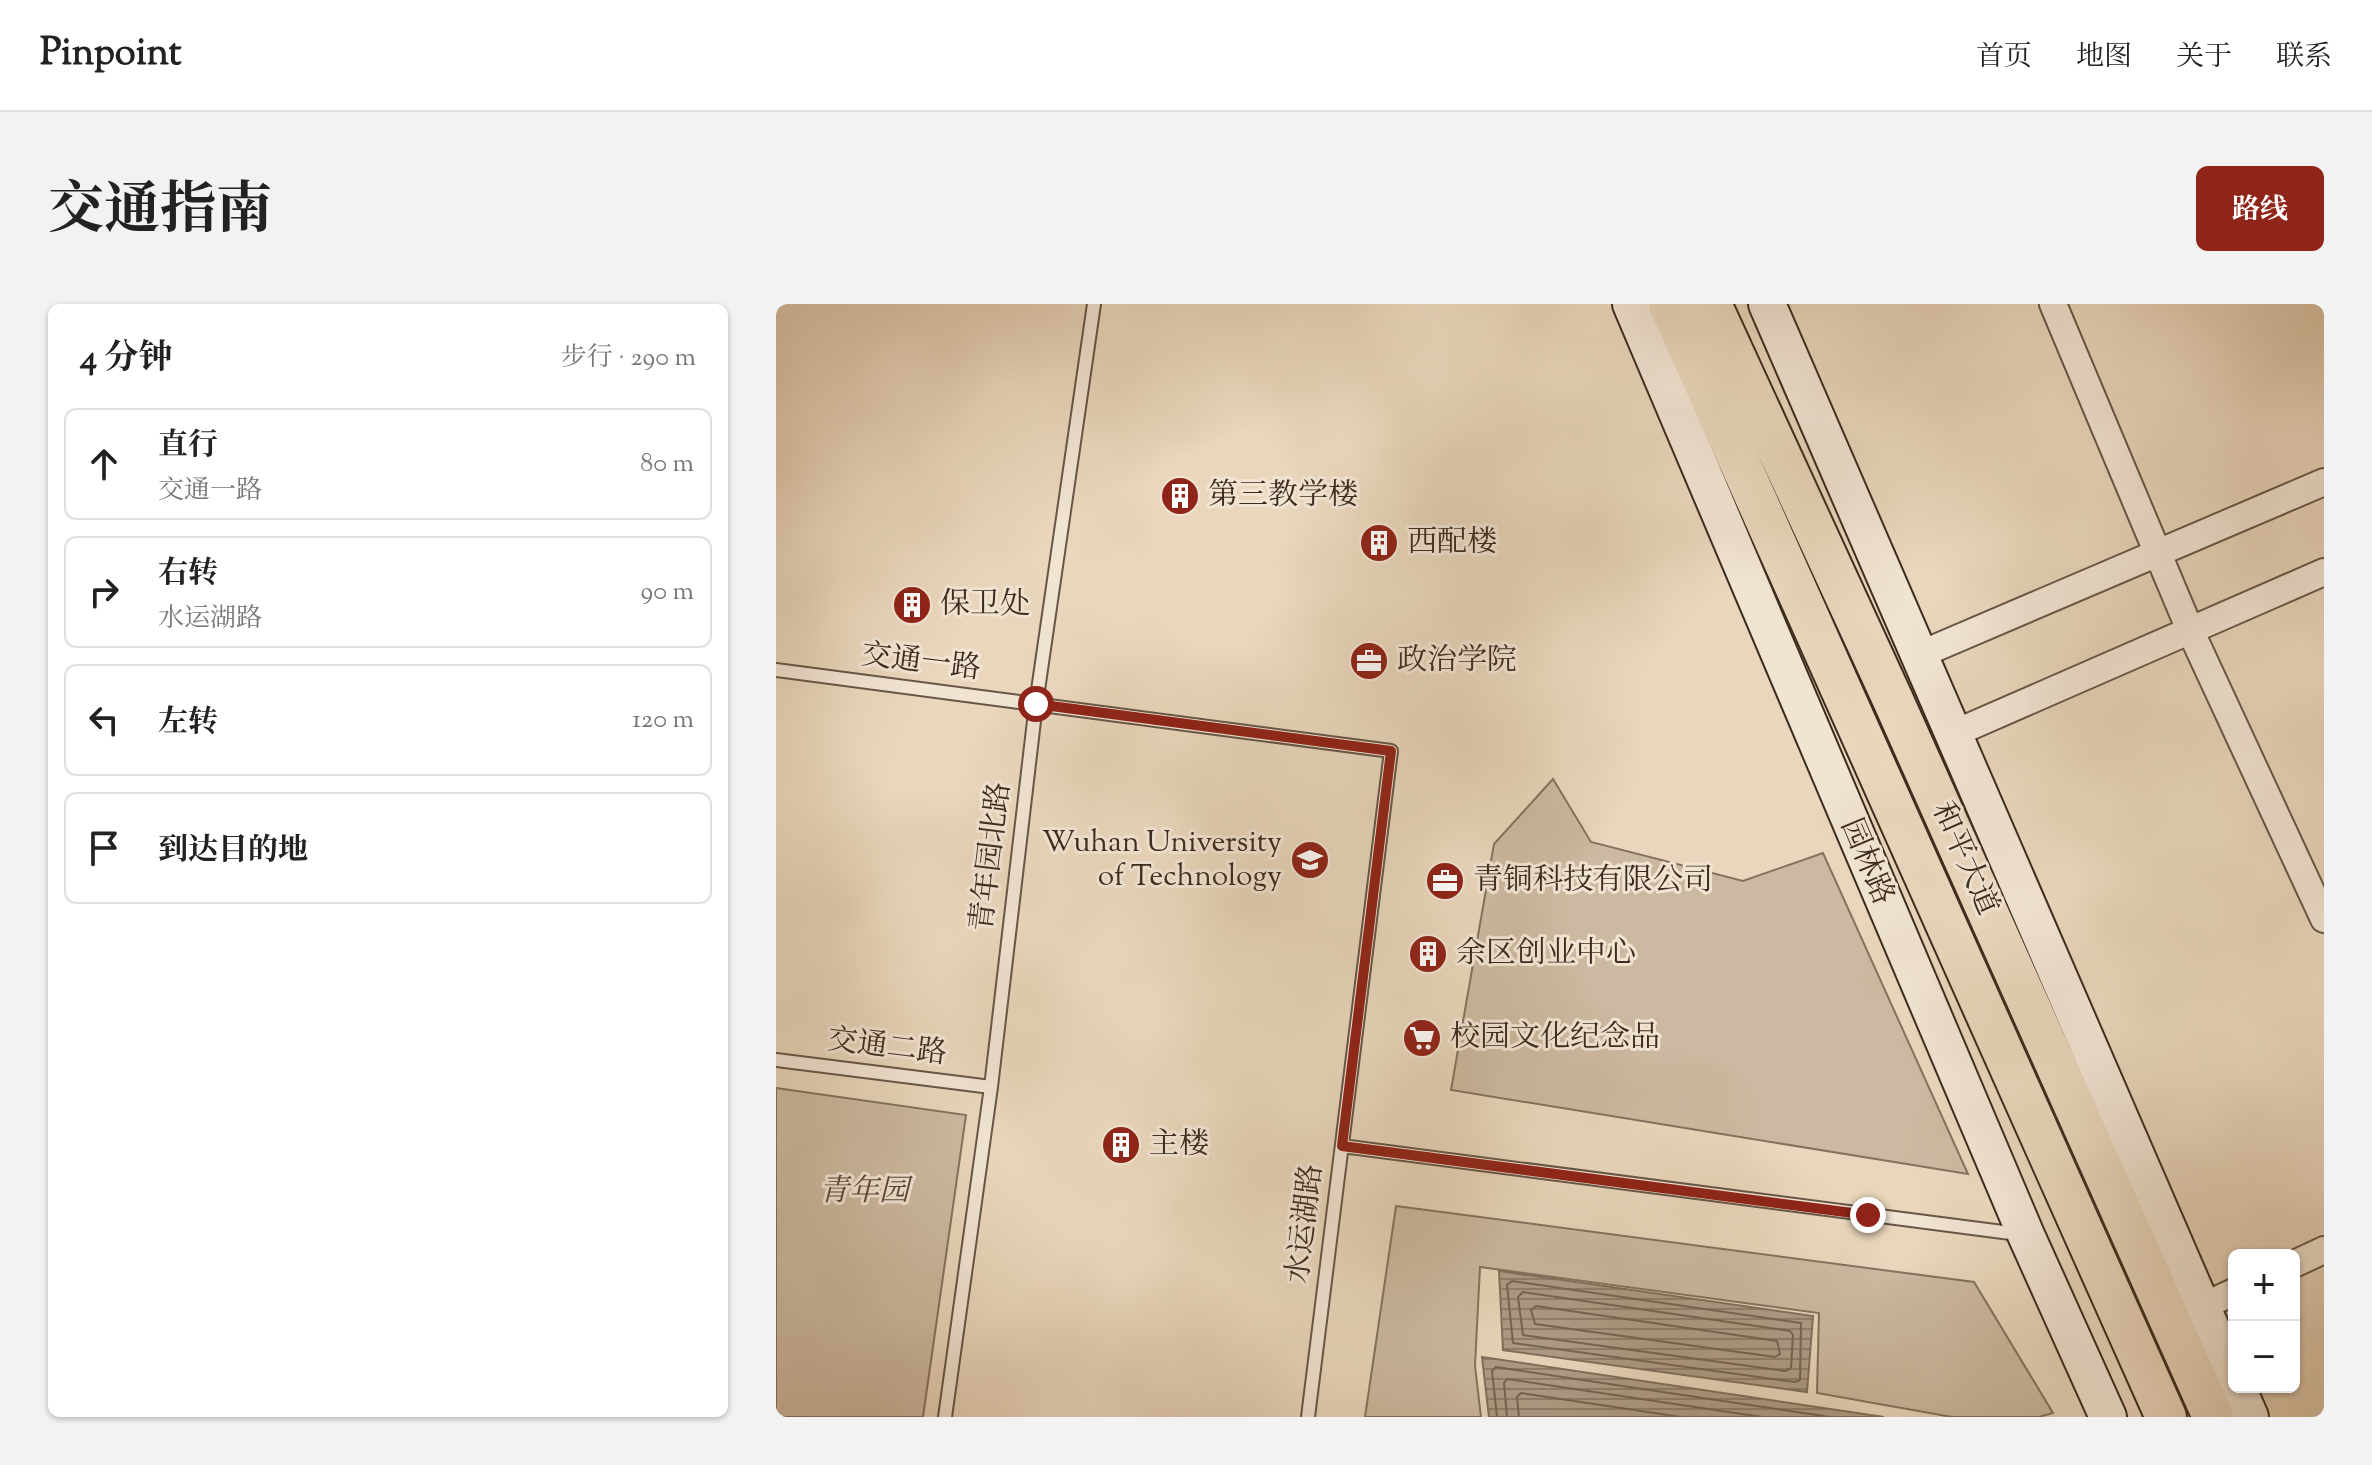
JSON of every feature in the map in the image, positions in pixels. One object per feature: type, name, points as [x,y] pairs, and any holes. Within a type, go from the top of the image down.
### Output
[{"type":"main road","name":"园林路","points":[[1631,304],[2026,1235],[2108,1417]]},
{"type":"main road","name":"和平大道","points":[[1669,304],[2166,1417]]},
{"type":"main road","name":"和平大道","points":[[1711,304],[1893,700],[2213,1417]]},
{"type":"main road","points":[[1767,304],[2228,1368]]},
{"type":"main road","points":[[2240,1393],[2250,1417]]},
{"type":"street","points":[[2053,304],[2190,630],[2324,919]]},
{"type":"street","points":[[1919,655],[2324,482]]},
{"type":"street","points":[[1953,734],[2324,572]]},
{"type":"street","points":[[2300,1261],[2324,1250]]},
{"type":"street","points":[[2201,1307],[2228,1295]]},
{"type":"lane","name":"青年园北路","points":[[945,1417],[991,1087],[1036,704],[1094,304]]},
{"type":"lane","name":"交通一路","points":[[776,670],[1391,751]]},
{"type":"lane","name":"水运湖路","points":[[1308,1417],[1391,751]]},
{"type":"lane","name":"交通二路","points":[[776,1060],[991,1087]]},
{"type":"lane","points":[[1342,1146],[2026,1235]]},
{"type":"green space","points":[[1553,779],[1591,842],[1743,881],[1823,853],[1968,1174],[1451,1090],[1494,844]]},
{"type":"green space","name":"青年园","points":[[776,1088],[966,1115],[923,1417],[776,1417]]},
{"type":"green space","points":[[1396,1206],[1974,1282],[2053,1413],[2039,1417],[1952,1417],[1817,1393],[1819,1313],[1480,1267],[1475,1366],[1481,1417],[1365,1417]]},
{"type":"water","points":[[1499,1271],[1813,1316],[1807,1392],[1503,1350]]},
{"type":"water","points":[[1482,1357],[1884,1417],[1489,1417]]},
{"type":"place","name":"第三教学楼","points":[[1180,496]]},
{"type":"place","name":"西配楼","points":[[1379,543]]},
{"type":"place","name":"保卫处","points":[[912,605]]},
{"type":"place","name":"政治学院","points":[[1369,661]]},
{"type":"place","name":"Wuhan University of Technology","points":[[1310,860]]},
{"type":"place","name":"青铜科技有限公司","points":[[1445,881]]},
{"type":"place","name":"余区创业中心","points":[[1428,954]]},
{"type":"place","name":"校园文化纪念品","points":[[1422,1038]]},
{"type":"place","name":"主楼","points":[[1121,1145]]},
{"type":"route","points":[[1036,704],[1391,751],[1342,1146],[1868,1215]]}]
